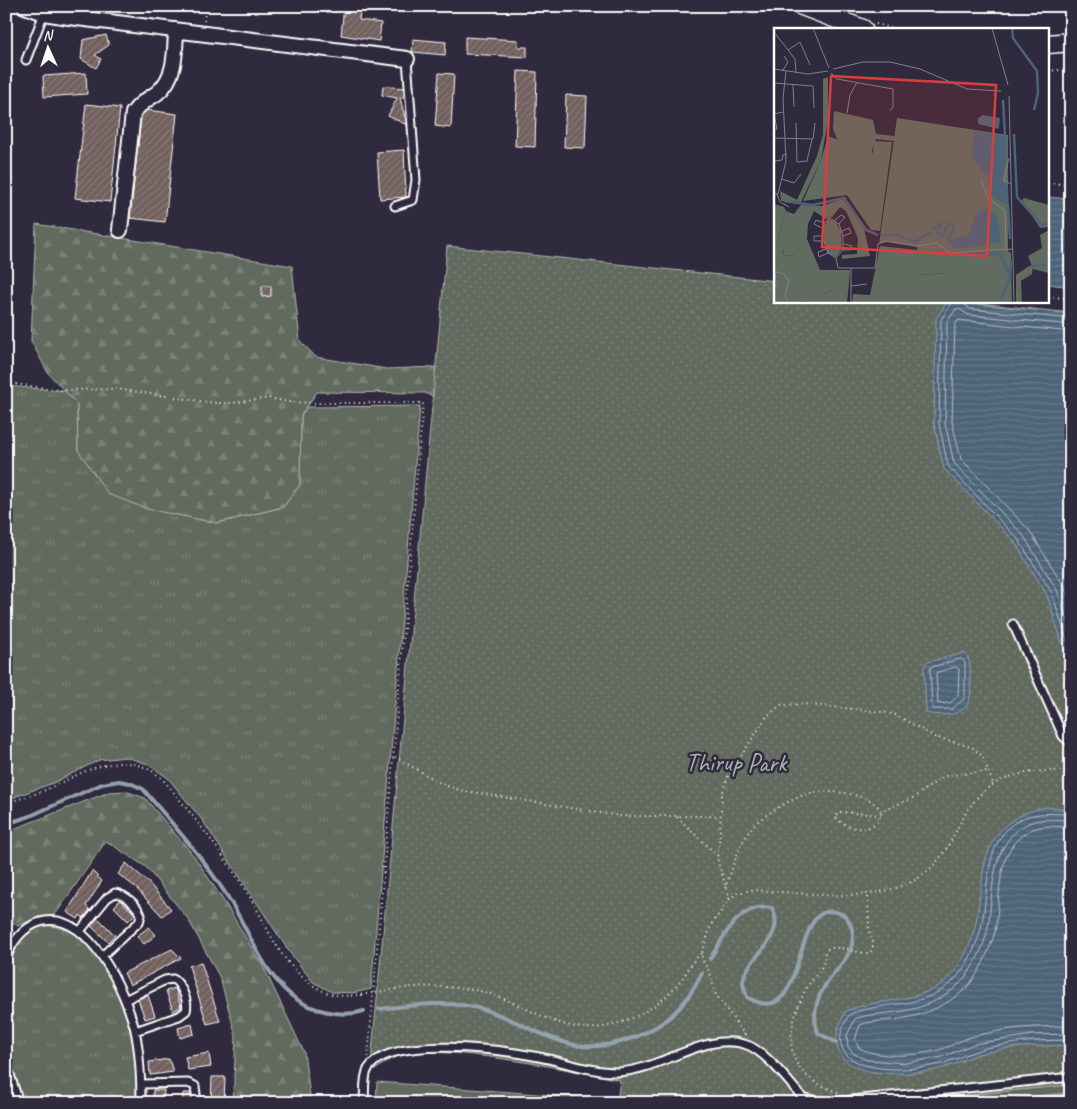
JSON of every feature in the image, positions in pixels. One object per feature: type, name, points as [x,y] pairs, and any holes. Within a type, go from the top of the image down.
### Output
[{"type":"street","points":[[25,6],[44,13],[407,59]]},
{"type":"street","points":[[802,6],[860,28]]},
{"type":"street","points":[[120,230],[133,113],[140,102],[158,92],[168,79],[174,67],[176,30]]},
{"type":"street","points":[[1050,44],[1071,42]]},
{"type":"lane","points":[[26,60],[44,13]]},
{"type":"lane","points":[[395,206],[413,200],[416,180],[407,59]]},
{"type":"lane","points":[[1013,624],[1063,736],[1071,743]]},
{"type":"lane","points":[[80,931],[107,898],[115,893],[122,894],[138,909],[141,915],[139,922],[103,955]]},
{"type":"lane","points":[[7,957],[16,939],[29,926],[42,921],[58,921],[80,931],[103,955],[125,1000],[135,1031],[141,1084],[141,1103]]},
{"type":"lane","points":[[125,1000],[165,980],[173,979],[179,982],[188,1006],[186,1011],[179,1016],[135,1031]]},
{"type":"lane","points":[[364,1103],[367,1070],[384,1056],[415,1049],[477,1050],[538,1057],[602,1071],[617,1072],[654,1066],[713,1042],[743,1043],[755,1048],[802,1096],[812,1100],[833,1102],[1071,1078]]},
{"type":"lane","points":[[7,1067],[19,1103]]},
{"type":"lane","points":[[141,1084],[188,1082],[195,1086],[197,1103]]},
{"type":"path","points":[[1050,71],[1071,69]]},
{"type":"path","points":[[1050,183],[1071,184]]},
{"type":"path","points":[[1050,297],[1071,298]]},
{"type":"path","points":[[6,383],[62,390],[117,389],[214,403],[246,402],[270,398],[289,402],[313,403],[423,403],[396,718],[395,757],[372,993],[367,1070]]},
{"type":"path","points":[[730,899],[725,888],[718,856],[722,794],[733,768],[774,709],[788,704],[883,712],[896,715],[935,737],[972,747],[982,756],[994,784]]},
{"type":"path","points":[[395,757],[442,784],[460,790],[620,816],[720,816]]},
{"type":"path","points":[[6,803],[40,792],[103,764],[130,763],[148,769],[166,782],[207,834],[250,898],[287,962],[312,984],[327,993],[352,997],[406,987],[455,988],[484,991],[566,1026],[582,1028],[601,1027],[618,1022],[660,1004],[684,976],[695,957],[702,953]]},
{"type":"path","points":[[881,811],[911,799],[945,776],[988,771]]},
{"type":"path","points":[[755,1048],[717,998],[710,973],[702,959],[702,953],[711,925],[730,899],[737,894],[752,890],[868,894],[894,889],[933,868],[973,801],[994,784],[1019,774],[1042,771],[1071,773]]},
{"type":"path","points":[[725,888],[740,848],[753,826],[799,797],[817,792],[851,794],[871,800],[881,811],[881,815],[876,824],[866,828],[845,825],[835,816],[839,812],[881,815]]},
{"type":"path","points":[[677,817],[718,856]]},
{"type":"path","points":[[851,1100],[846,1094],[811,1079],[798,1066],[791,1046],[791,1026],[807,987],[824,961],[826,950],[843,948],[857,954],[869,954],[873,950],[873,941],[869,931],[868,894]]},
{"type":"green space","points":[[36,224],[292,266],[300,341],[316,357],[386,369],[436,367],[435,398],[425,393],[317,392],[301,415],[300,485],[283,507],[217,523],[147,509],[108,494],[78,450],[77,404],[48,373],[31,341]]},
{"type":"green space","name":"Thirup Park","points":[[447,246],[774,281],[774,302],[969,302],[1071,313],[1071,1085],[886,1103],[617,1103],[620,1080],[505,1059],[472,1055],[415,1053],[393,1058],[370,1073]]},
{"type":"green space","points":[[6,386],[65,391],[77,404],[78,450],[217,523],[283,507],[300,485],[301,415],[307,407],[420,406],[371,989],[353,993],[332,992],[313,982],[290,953],[202,820],[168,778],[148,764],[126,757],[99,760],[53,783],[6,800]]},
{"type":"green space","points":[[125,791],[145,798],[194,856],[227,906],[265,970],[304,1052],[311,1103],[233,1103],[236,1036],[220,978],[188,919],[146,867],[106,841],[55,915],[37,917],[18,926],[6,919],[6,832],[109,792]]},
{"type":"green space","points":[[43,924],[69,931],[80,937],[103,963],[113,980],[128,1020],[132,1041],[135,1062],[136,1103],[22,1103],[10,1071],[6,1051],[7,972],[14,949],[20,939],[30,930]]},
{"type":"green space","points":[[377,1082],[617,1100],[617,1103],[376,1103]]},
{"type":"green space","points":[[1071,1085],[1071,1103],[886,1103]]},
{"type":"water","points":[[1050,197],[1071,199],[1071,287],[1050,284]]},
{"type":"water","points":[[947,302],[1071,314],[1071,671],[1047,595],[1014,541],[944,469],[934,424],[936,318]]},
{"type":"water","points":[[965,653],[970,668],[970,696],[968,704],[963,709],[952,714],[938,715],[926,713],[924,667],[927,662]]},
{"type":"water","points":[[1046,807],[1071,809],[1071,1045],[1023,1047],[987,1052],[943,1068],[904,1074],[864,1070],[848,1063],[839,1051],[837,1034],[846,1011],[926,992],[939,986],[952,975],[972,939],[989,849],[1000,831],[1018,817]]},
{"type":"building","points":[[344,6],[361,6],[359,20],[381,23],[379,41],[341,35]]},
{"type":"building","points":[[106,35],[109,45],[95,55],[101,59],[96,68],[81,59],[83,40]]},
{"type":"building","points":[[465,37],[518,40],[518,47],[527,47],[527,57],[465,54]]},
{"type":"building","points":[[413,39],[446,42],[445,55],[412,52]]},
{"type":"building","points":[[518,71],[537,72],[535,147],[515,146]]},
{"type":"building","points":[[86,73],[87,94],[44,97],[43,76]]},
{"type":"building","points":[[439,73],[454,74],[451,128],[435,126]]},
{"type":"building","points":[[383,86],[404,88],[404,97],[400,98],[407,125],[388,116],[397,98],[382,95]]},
{"type":"building","points":[[566,95],[587,96],[585,148],[564,147]]},
{"type":"building","points":[[86,104],[120,108],[110,202],[75,198]]},
{"type":"building","points":[[147,110],[177,114],[165,222],[130,218],[141,116]]},
{"type":"building","points":[[404,150],[406,197],[380,199],[377,152]]},
{"type":"building","points":[[262,286],[271,286],[271,296],[262,297]]},
{"type":"building","points":[[126,863],[148,882],[171,909],[162,916],[134,886],[118,874]]},
{"type":"building","points":[[92,871],[102,881],[86,906],[90,910],[83,918],[80,915],[78,919],[67,912]]},
{"type":"building","points":[[120,900],[135,914],[128,921],[114,907]]},
{"type":"building","points":[[98,918],[115,935],[108,942],[91,926]]},
{"type":"building","points":[[149,927],[156,935],[144,944],[137,936]]},
{"type":"building","points":[[172,949],[181,958],[130,985],[124,973]]},
{"type":"building","points":[[201,962],[220,1021],[207,1024],[189,966]]},
{"type":"building","points":[[175,988],[181,1007],[173,1011],[166,991]]},
{"type":"building","points":[[148,995],[155,1016],[145,1019],[138,999]]},
{"type":"building","points":[[192,1024],[194,1034],[180,1038],[178,1028]]},
{"type":"building","points":[[209,1053],[211,1067],[188,1070],[185,1057]]},
{"type":"building","points":[[169,1059],[173,1072],[150,1075],[149,1062]]},
{"type":"building","points":[[212,1077],[225,1077],[224,1103],[211,1103]]},
{"type":"building","points":[[153,1090],[164,1090],[163,1103],[153,1103]]},
{"type":"building","points":[[183,1093],[191,1093],[192,1103],[182,1103]]},
{"type":"waterway","points":[[6,824],[30,816],[102,784],[119,781],[130,783],[143,789],[212,874],[232,904],[265,965],[282,987],[308,1006],[327,1012],[346,1014],[364,1011]]},
{"type":"waterway","points":[[710,959],[727,931],[742,915],[750,910],[772,908],[775,919],[774,929],[770,938],[745,973],[743,982],[747,997],[767,1004],[782,997],[791,982],[813,922],[825,912],[844,915],[852,929],[851,947],[844,962],[823,989],[816,1011],[818,1033],[836,1042]]},
{"type":"waterway","points":[[379,1009],[428,1004],[466,1006],[501,1015],[544,1035],[567,1043],[580,1046],[607,1045],[636,1037],[661,1024],[685,1001],[702,973]]},
{"type":"waterway","points":[[980,1103],[1071,1094]]}]
